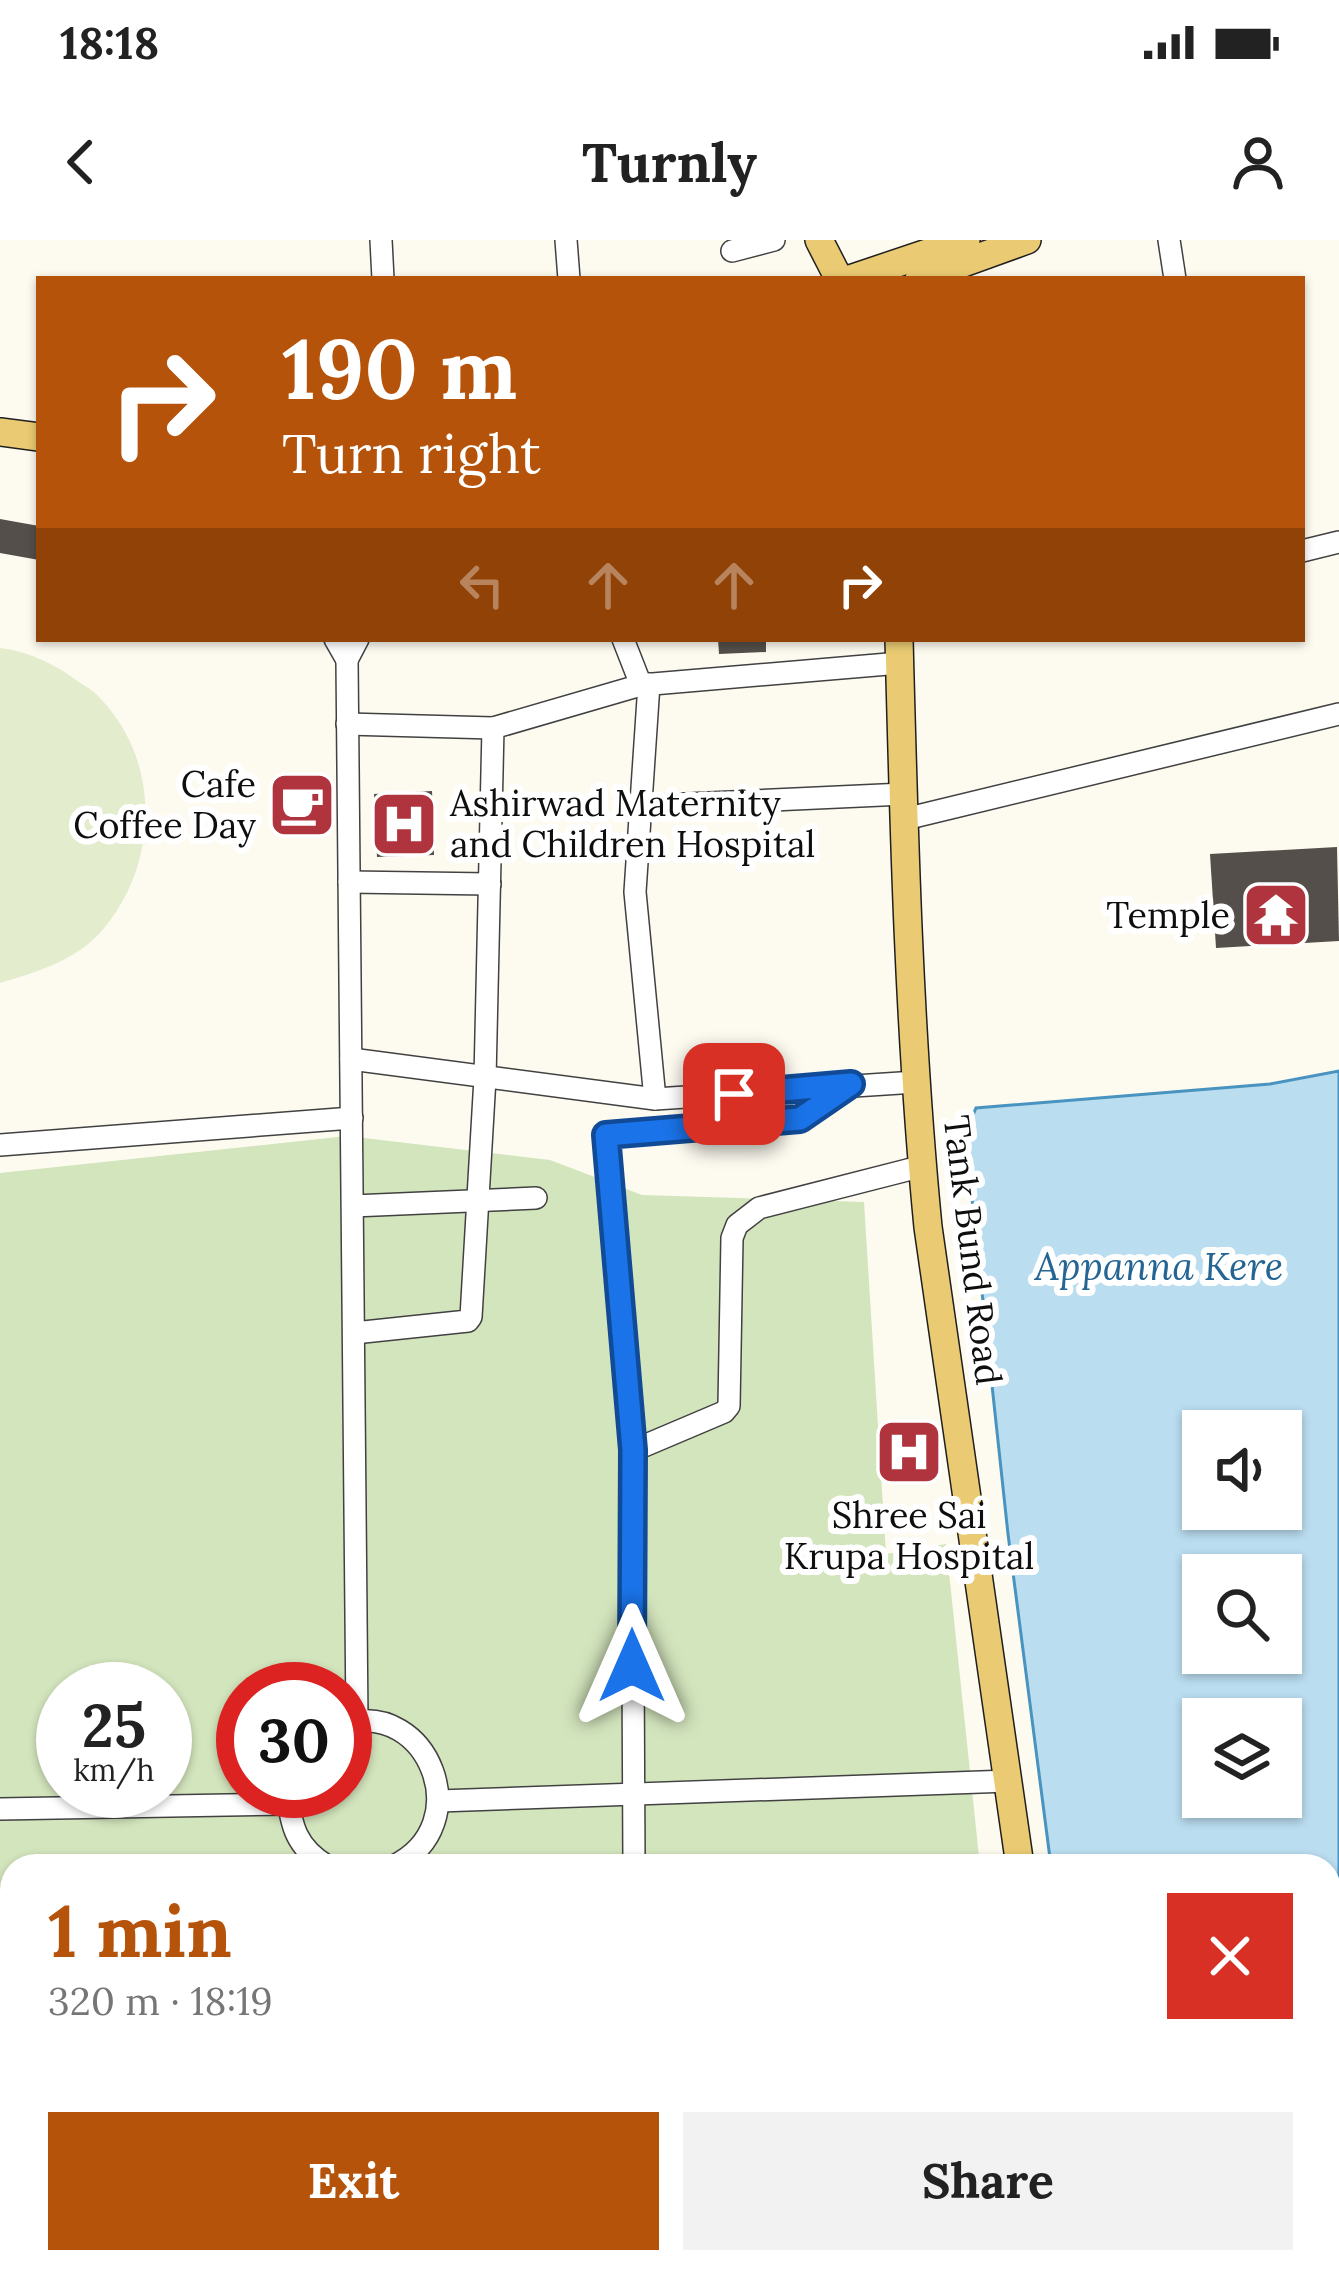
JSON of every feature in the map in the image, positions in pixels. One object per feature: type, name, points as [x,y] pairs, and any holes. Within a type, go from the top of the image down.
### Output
[{"type":"main road","points":[[819,240],[837,276]]},
{"type":"main road","points":[[859,276],[966,240]]},
{"type":"main road","points":[[927,276],[1027,240]]},
{"type":"main road","points":[[0,432],[36,437]]},
{"type":"main road","points":[[0,446],[36,450]]},
{"type":"main road","name":"Tank Bund Road","points":[[899,651],[922,1166],[1018,1854]]},
{"type":"street","points":[[381,240],[383,276]]},
{"type":"street","points":[[566,240],[569,276]]},
{"type":"street","points":[[732,251],[774,240]]},
{"type":"street","points":[[1169,240],[1175,276]]},
{"type":"street","points":[[1305,550],[1339,542]]},
{"type":"street","points":[[336,642],[347,660]]},
{"type":"street","points":[[351,1662],[354,1334],[347,660],[356,642]]},
{"type":"street","points":[[624,642],[645,684],[635,892],[655,1100]]},
{"type":"street","points":[[347,724],[478,730],[645,684],[899,651]]},
{"type":"street","points":[[640,806],[904,807],[1339,714]]},
{"type":"street","points":[[354,1334],[470,1320],[485,1078],[493,728]]},
{"type":"street","points":[[349,882],[490,884]]},
{"type":"street","points":[[352,1058],[655,1100],[916,1082]]},
{"type":"street","points":[[634,1854],[633,1450],[606,1135],[800,1119],[851,1084]]},
{"type":"street","points":[[0,1145],[352,1118]]},
{"type":"street","points":[[633,1450],[729,1406],[732,1238],[737,1226],[758,1208],[922,1166]]},
{"type":"street","points":[[353,1206],[536,1198]]},
{"type":"street","points":[[372,1725],[389,1726],[415,1742],[433,1767],[439,1801],[430,1835],[414,1854]]},
{"type":"street","points":[[439,1801],[1009,1781]]},
{"type":"street","points":[[0,1809],[216,1800]]},
{"type":"street","points":[[290,1818],[310,1854]]},
{"type":"green space","points":[[0,648],[50,664],[99,697],[120,723],[134,752],[146,815],[133,878],[119,908],[99,934],[65,959],[0,983]]},
{"type":"green space","points":[[347,1136],[550,1160],[642,1195],[864,1202],[886,1554],[946,1544],[979,1854],[0,1854],[0,1173]]},
{"type":"water","name":"Appanna Kere","points":[[1339,1071],[1339,1854],[1049,1854],[1008,1534],[965,1134],[976,1108],[1270,1084]]},
{"type":"building","points":[[0,519],[36,525],[36,559],[0,553]]},
{"type":"building","points":[[718,642],[766,642],[766,652],[719,654]]},
{"type":"building","name":"Cafe Coffee Day","points":[[322,787],[323,820],[282,822],[280,789]]},
{"type":"building","name":"Ashirwad Maternity and Children Hospital","points":[[432,791],[434,855],[377,857],[374,794]]},
{"type":"building","name":"Temple","points":[[1337,847],[1339,941],[1216,948],[1210,854]]},
{"type":"place","name":"Cafe Coffee Day","points":[[302,805]]},
{"type":"place","name":"Ashirwad Maternity and Children Hospital","points":[[404,824]]},
{"type":"place","name":"Temple","points":[[1276,915]]},
{"type":"place","name":"Shree Sai Krupa Hospital","points":[[909,1452]]},
{"type":"route","points":[[632,1666],[633,1450],[606,1135],[800,1119],[851,1084],[734,1094]]}]
